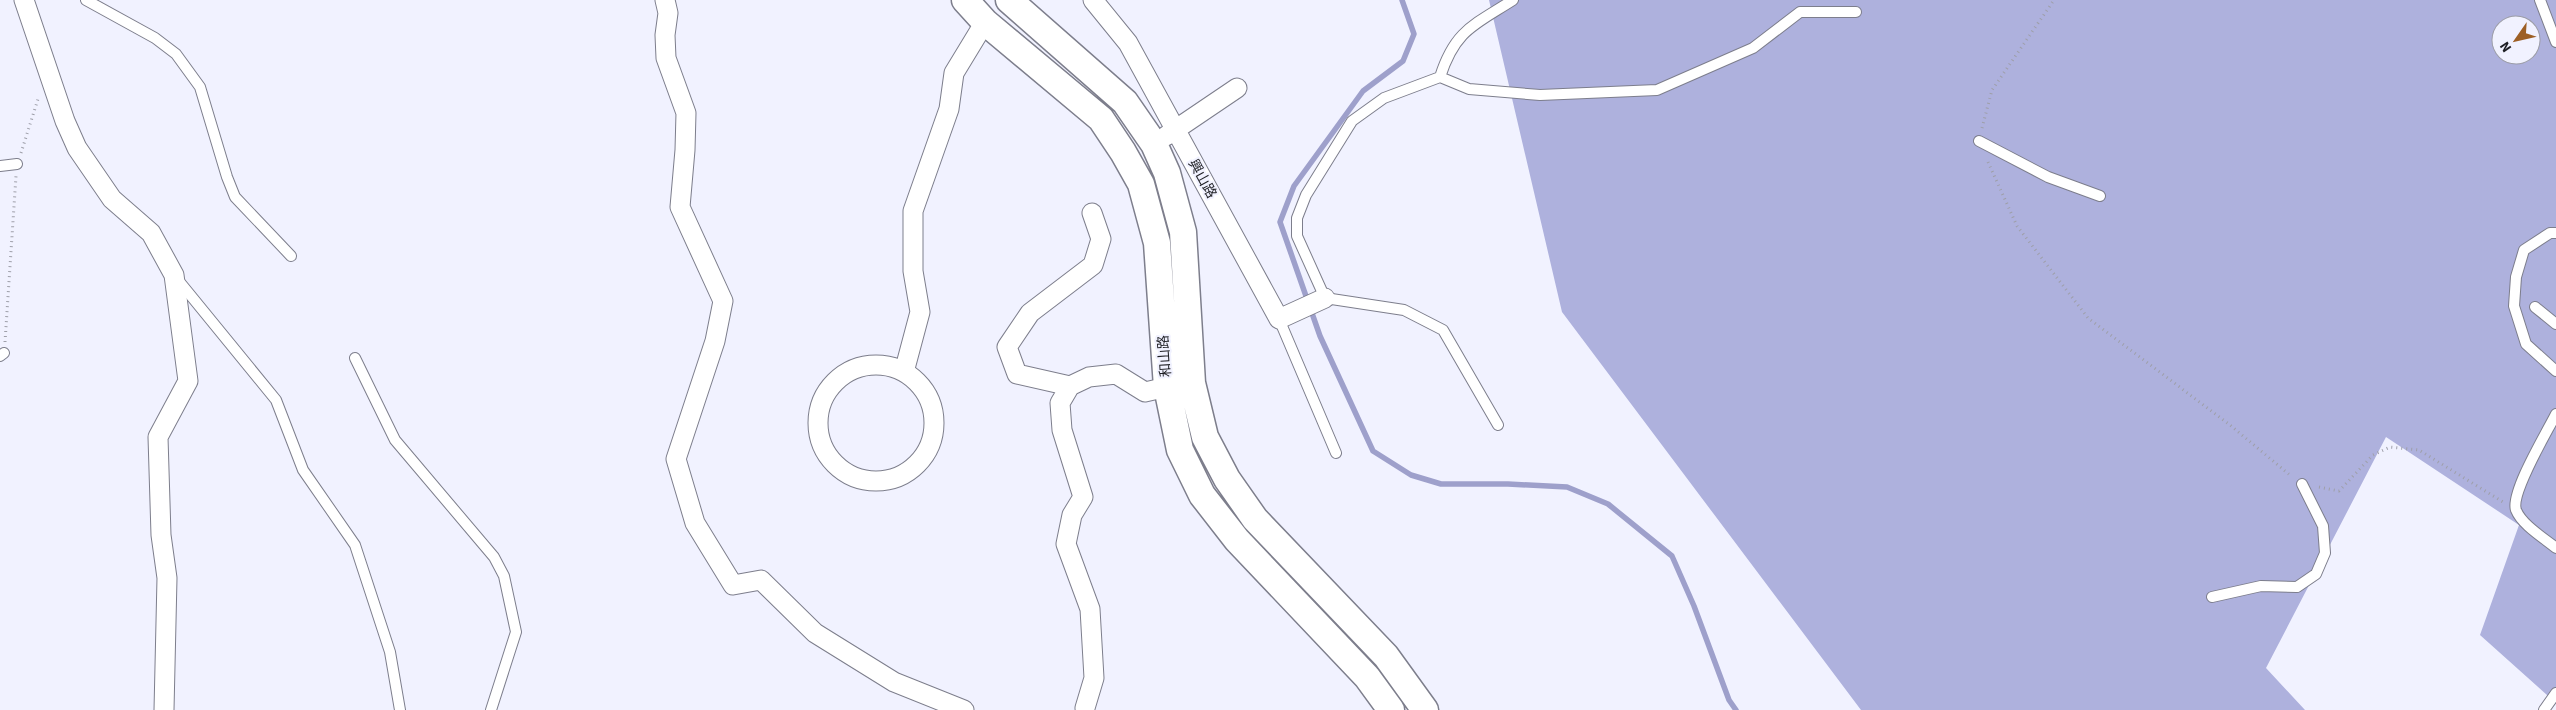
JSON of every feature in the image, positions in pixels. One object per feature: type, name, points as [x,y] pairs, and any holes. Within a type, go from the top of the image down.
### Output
[{"type":"main road","name":"和山路","points":[[964,0],[986,22],[1100,119],[1123,152],[1141,184],[1157,243],[1166,387],[1180,450],[1202,496],[1238,540],[1367,676],[1391,710]]},
{"type":"main road","name":"和山路","points":[[1009,0],[1165,137],[1167,173],[1183,232],[1192,383],[1204,437],[1227,479],[1255,519],[1386,656],[1425,710]]},
{"type":"street","points":[[24,0],[76,148],[112,199],[151,233],[174,275],[188,381],[158,437],[160,535],[167,578],[164,710]]},
{"type":"street","points":[[665,0],[668,13],[665,35],[666,58],[686,113],[680,207],[723,302],[716,341],[676,459],[695,523],[733,585],[761,580],[815,633],[894,682],[964,710]]},
{"type":"street","name":"興山路","points":[[1094,0],[1128,43],[1165,137],[1279,319]]},
{"type":"street","points":[[904,372],[920,312],[913,272],[913,211],[949,109],[954,73],[986,22]]},
{"type":"street","points":[[1165,137],[1237,88]]},
{"type":"street","points":[[1070,386],[1017,374],[1007,347],[1030,313],[1093,265],[1101,239],[1092,213]]},
{"type":"street","points":[[1279,319],[1326,298]]},
{"type":"street","points":[[882,365],[904,372],[921,386],[932,406],[934,429],[928,451],[914,468],[894,479],[871,482],[849,475],[831,461],[821,440],[818,418],[824,396],[839,378],[859,367],[882,365]]},
{"type":"street","points":[[1085,708],[1094,678],[1090,609],[1066,544],[1072,515],[1083,497],[1062,430],[1060,403],[1070,386],[1089,377],[1116,374],[1145,392],[1166,387]]},
{"type":"lane","points":[[86,0],[155,38],[176,54],[200,87],[227,177],[235,197],[291,256]]},
{"type":"lane","points":[[1440,77],[1447,55],[1461,34],[1513,0]]},
{"type":"lane","points":[[2540,0],[2556,42]]},
{"type":"lane","points":[[1498,425],[1443,330],[1404,310],[1326,298],[1297,236],[1297,218],[1306,195],[1352,121],[1384,98],[1440,77],[1468,89],[1540,95],[1657,90],[1753,48],[1800,12],[1856,12]]},
{"type":"lane","points":[[1979,141],[2048,177],[2100,196]]},
{"type":"lane","points":[[0,166],[17,164]]},
{"type":"lane","points":[[2556,233],[2550,233],[2524,250],[2516,277],[2514,306],[2526,344],[2556,371]]},
{"type":"lane","points":[[174,275],[276,400],[303,470],[356,545],[390,652],[400,710]]},
{"type":"lane","points":[[2534,307],[2556,324]]},
{"type":"lane","points":[[1279,319],[1336,453]]},
{"type":"lane","points":[[355,358],[395,440],[494,557],[504,576],[516,632],[491,710]]},
{"type":"lane","points":[[2556,414],[2516,493],[2516,510],[2529,526],[2556,548]]},
{"type":"lane","points":[[2212,597],[2261,586],[2298,587],[2316,574],[2325,553],[2323,526],[2302,484]]},
{"type":"lane","points":[[2544,710],[2556,692]]},
{"type":"path","points":[[2054,0],[1992,90],[1979,141],[2017,226],[2088,318],[2230,425],[2302,484],[2339,491],[2373,455],[2390,447],[2419,450],[2516,510]]},
{"type":"path","points":[[2,354],[17,164],[48,70]]},
{"type":"shaded area","points":[[1489,0],[2556,0],[2556,703],[2480,635],[2519,525],[2386,437],[2266,668],[2305,710],[1861,710],[1562,312]]},
{"type":"waterway","points":[[1402,0],[1414,34],[1403,61],[1363,91],[1294,186],[1280,222],[1320,336],[1373,451],[1411,475],[1441,484],[1508,484],[1567,487],[1608,504],[1672,556],[1694,606],[1729,700],[1736,710]]}]
